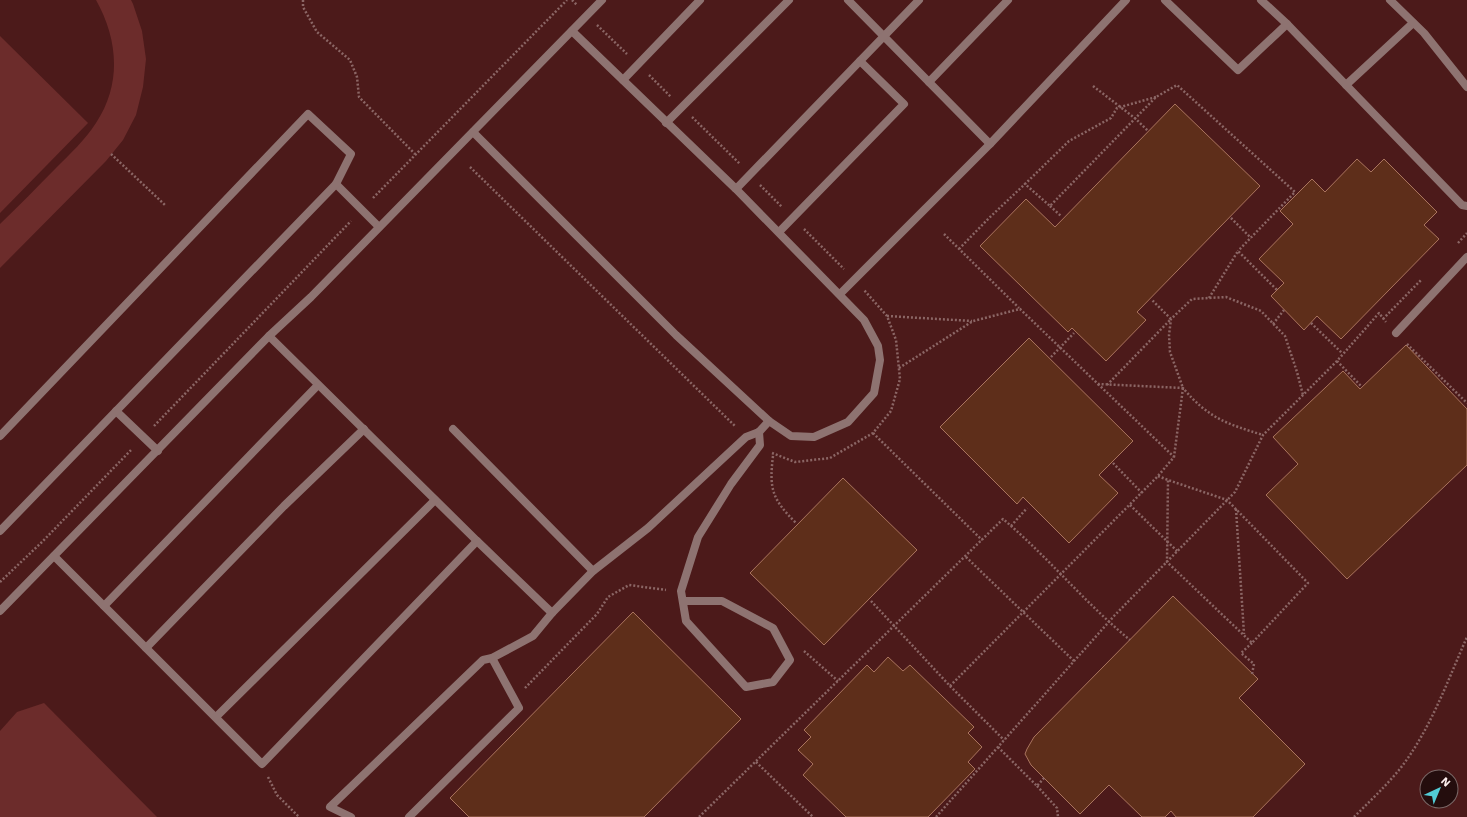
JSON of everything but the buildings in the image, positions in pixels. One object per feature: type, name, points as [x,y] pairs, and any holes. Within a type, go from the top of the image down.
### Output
[{"type":"street","points":[[0,611],[269,336],[380,227],[602,0]]},
{"type":"street","points":[[623,80],[700,0]]},
{"type":"street","points":[[666,124],[790,0]]},
{"type":"street","points":[[848,0],[990,144]]},
{"type":"street","points":[[736,189],[919,0]]},
{"type":"street","points":[[929,82],[1008,0]]},
{"type":"street","points":[[840,294],[990,144],[1126,0]]},
{"type":"street","points":[[1165,0],[1238,70],[1287,24]]},
{"type":"street","points":[[1261,0],[1287,24],[1462,205],[1467,206]]},
{"type":"street","points":[[1390,0],[1424,33],[1467,87]]},
{"type":"street","points":[[1346,85],[1413,23]]},
{"type":"street","points":[[473,132],[676,335],[769,421],[791,436],[814,437],[848,422],[874,393],[880,360],[878,346],[864,320],[736,189],[666,124],[623,80],[572,32]]},
{"type":"street","points":[[779,232],[904,104],[860,61]]},
{"type":"street","points":[[0,436],[308,114],[351,154],[336,184],[0,531]]},
{"type":"street","points":[[336,184],[380,227]]},
{"type":"street","points":[[1396,333],[1467,256]]},
{"type":"street","points":[[269,336],[552,613]]},
{"type":"street","points":[[104,606],[318,385]]},
{"type":"street","points":[[116,411],[158,451]]},
{"type":"street","points":[[351,817],[330,807],[483,660],[492,658],[532,636],[552,613],[593,572],[648,528],[746,437],[759,432],[769,421]]},
{"type":"street","points":[[146,648],[284,506],[364,429]]},
{"type":"street","points":[[453,429],[593,572]]},
{"type":"street","points":[[683,601],[722,601],[773,628],[790,660],[773,682],[746,687],[686,621],[681,591],[698,537],[731,484],[760,445],[759,432]]},
{"type":"street","points":[[216,717],[436,500]]},
{"type":"street","points":[[54,556],[262,764],[477,540]]},
{"type":"street","points":[[409,817],[519,708],[492,658]]},
{"type":"path","points":[[303,0],[303,7],[316,32],[350,60],[357,77],[359,97],[415,154]]},
{"type":"path","points":[[0,582],[42,542],[415,154],[567,0]]},
{"type":"path","points":[[1050,206],[1156,98],[1177,85],[1295,192],[1238,252],[1209,298]]},
{"type":"path","points":[[1093,86],[1136,119],[1148,131]]},
{"type":"path","points":[[959,249],[1069,141],[1111,118],[1117,108],[1156,98]]},
{"type":"path","points":[[111,154],[165,205]]},
{"type":"path","points":[[1025,184],[1060,216]]},
{"type":"path","points":[[1231,218],[1251,238]]},
{"type":"path","points":[[944,234],[1174,457]]},
{"type":"path","points":[[1238,252],[1277,290]]},
{"type":"path","points":[[1107,386],[1192,299],[1226,297],[1261,312],[1285,336],[1303,396]]},
{"type":"path","points":[[1152,300],[1171,319]]},
{"type":"path","points":[[887,316],[973,321],[1020,309]]},
{"type":"path","points":[[1273,324],[1284,310]]},
{"type":"path","points":[[936,817],[1108,622],[1235,492],[1263,435],[1337,361],[1342,353],[1379,313],[1396,333],[1467,403]]},
{"type":"path","points":[[1171,319],[1169,335],[1170,352],[1183,388],[1196,404],[1213,416],[1231,425],[1263,435]]},
{"type":"path","points":[[900,368],[973,321]]},
{"type":"path","points":[[1311,323],[1342,353]]},
{"type":"path","points":[[1051,357],[1074,333]]},
{"type":"path","points":[[1337,361],[1362,387]]},
{"type":"path","points":[[1098,384],[1107,386],[1183,388]]},
{"type":"path","points":[[950,686],[1142,493],[1174,457],[1183,388]]},
{"type":"path","points":[[873,433],[982,540]]},
{"type":"path","points":[[774,453],[771,486],[781,507],[796,524]]},
{"type":"path","points":[[1113,463],[1142,493]]},
{"type":"path","points":[[1158,476],[1227,500],[1308,583],[1241,653],[1254,664],[1252,674]]},
{"type":"path","points":[[1168,480],[1167,562],[1252,643]]},
{"type":"path","points":[[1130,505],[1177,551]]},
{"type":"path","points":[[1011,526],[1027,508]]},
{"type":"path","points":[[1236,509],[1244,635]]},
{"type":"path","points":[[699,817],[966,557],[1003,519],[1061,573],[1108,622],[1130,640]]},
{"type":"path","points":[[966,557],[1074,661]]},
{"type":"path","points":[[514,700],[597,614],[608,597],[629,585],[681,591]]},
{"type":"path","points":[[871,600],[950,686],[1004,740]]},
{"type":"path","points":[[1354,817],[1400,770],[1441,699],[1467,636]]},
{"type":"path","points":[[801,648],[838,681]]},
{"type":"path","points":[[998,746],[1057,808],[1058,817]]},
{"type":"path","points":[[756,762],[813,817]]},
{"type":"path","points":[[262,764],[276,795],[299,817]]},
{"type":"path","points":[[1037,786],[1044,778]]},
{"type":"shaded area","points":[[96,0],[131,0],[133,4],[142,31],[146,59],[143,87],[136,115],[123,140],[106,161],[0,268],[0,224],[87,135],[96,123],[110,93],[114,62],[113,46],[109,30]]},
{"type":"shaded area","points":[[0,36],[88,123],[0,213]]},
{"type":"shaded area","points":[[44,703],[157,817],[0,817],[0,731],[17,712]]}]
